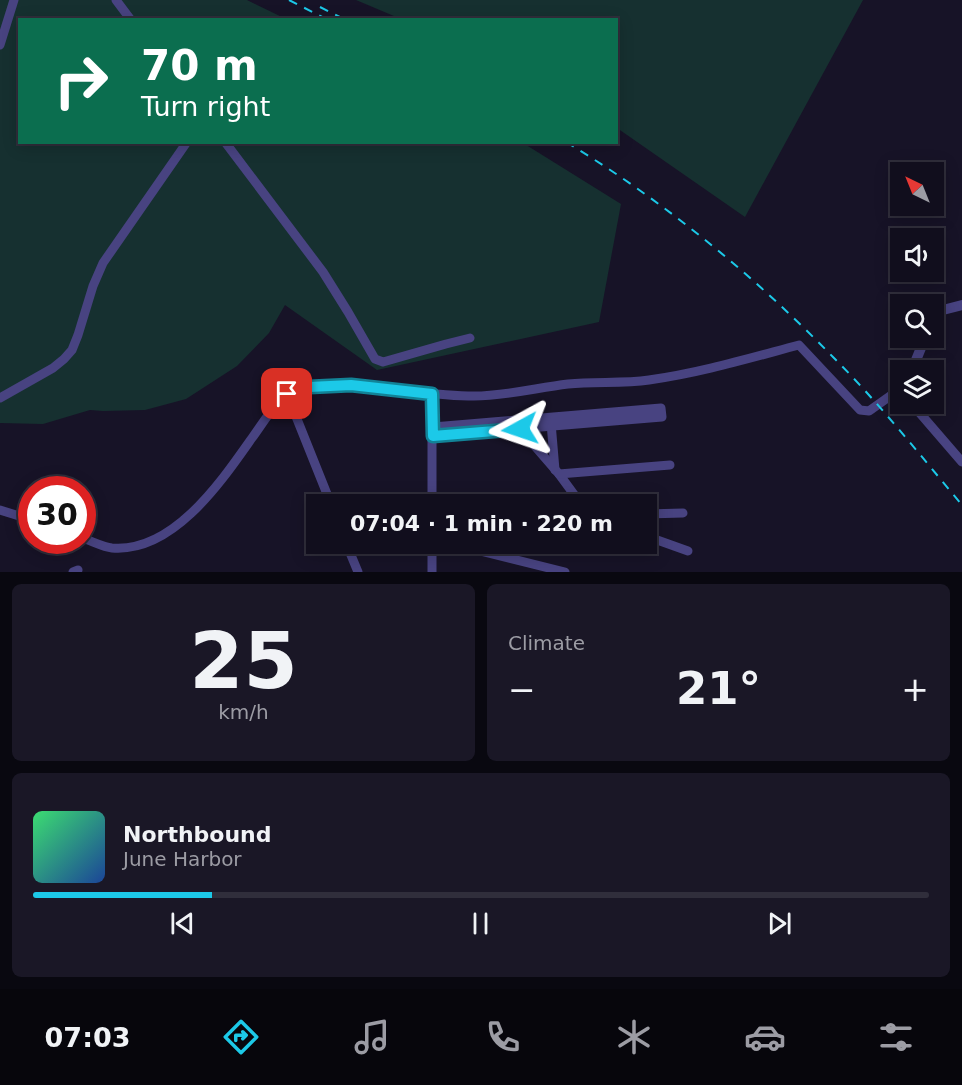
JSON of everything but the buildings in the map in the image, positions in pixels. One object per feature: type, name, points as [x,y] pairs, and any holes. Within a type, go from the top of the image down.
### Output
[{"type":"street","points":[[0,45],[14,0]]},
{"type":"street","points":[[116,0],[130,18]]},
{"type":"street","points":[[0,398],[53,368],[72,350],[103,263],[186,144]]},
{"type":"street","points":[[227,144],[323,272],[375,359],[383,363],[470,338]]},
{"type":"street","points":[[944,310],[962,305]]},
{"type":"street","points":[[96,543],[111,548],[129,548],[172,531],[197,509],[230,470],[273,409],[287,394],[309,387],[351,385],[432,394],[475,396],[569,384],[648,380],[700,371],[799,345],[860,410],[869,411],[890,396]]},
{"type":"street","points":[[287,394],[327,494]]},
{"type":"street","points":[[432,394],[432,494]]},
{"type":"street","points":[[921,414],[962,462]]},
{"type":"street","points":[[433,432],[612,417]]},
{"type":"street","points":[[551,422],[557,472]]},
{"type":"street","points":[[520,425],[574,494]]},
{"type":"street","points":[[557,472],[670,465]]},
{"type":"street","points":[[0,510],[18,516]]},
{"type":"street","points":[[657,514],[683,513]]},
{"type":"street","points":[[657,540],[688,551]]},
{"type":"street","points":[[351,554],[358,572]]},
{"type":"street","points":[[432,554],[432,572]]},
{"type":"street","points":[[492,554],[565,572]]},
{"type":"green space","points":[[0,0],[247,0],[284,18],[18,18],[18,144],[525,144],[621,204],[599,322],[377,370],[285,305],[269,333],[237,366],[186,399],[145,410],[90,410],[43,424],[0,423]]},
{"type":"green space","points":[[356,0],[863,0],[745,217],[618,129],[618,18],[399,18]]},
{"type":"railway","points":[[289,0],[324,18]]},
{"type":"railway","points":[[320,7],[342,18]]},
{"type":"railway","points":[[569,144],[672,214],[771,297],[867,392],[962,505]]},
{"type":"route","points":[[287,394],[309,387],[351,385],[432,394],[433,436],[520,429]]}]
